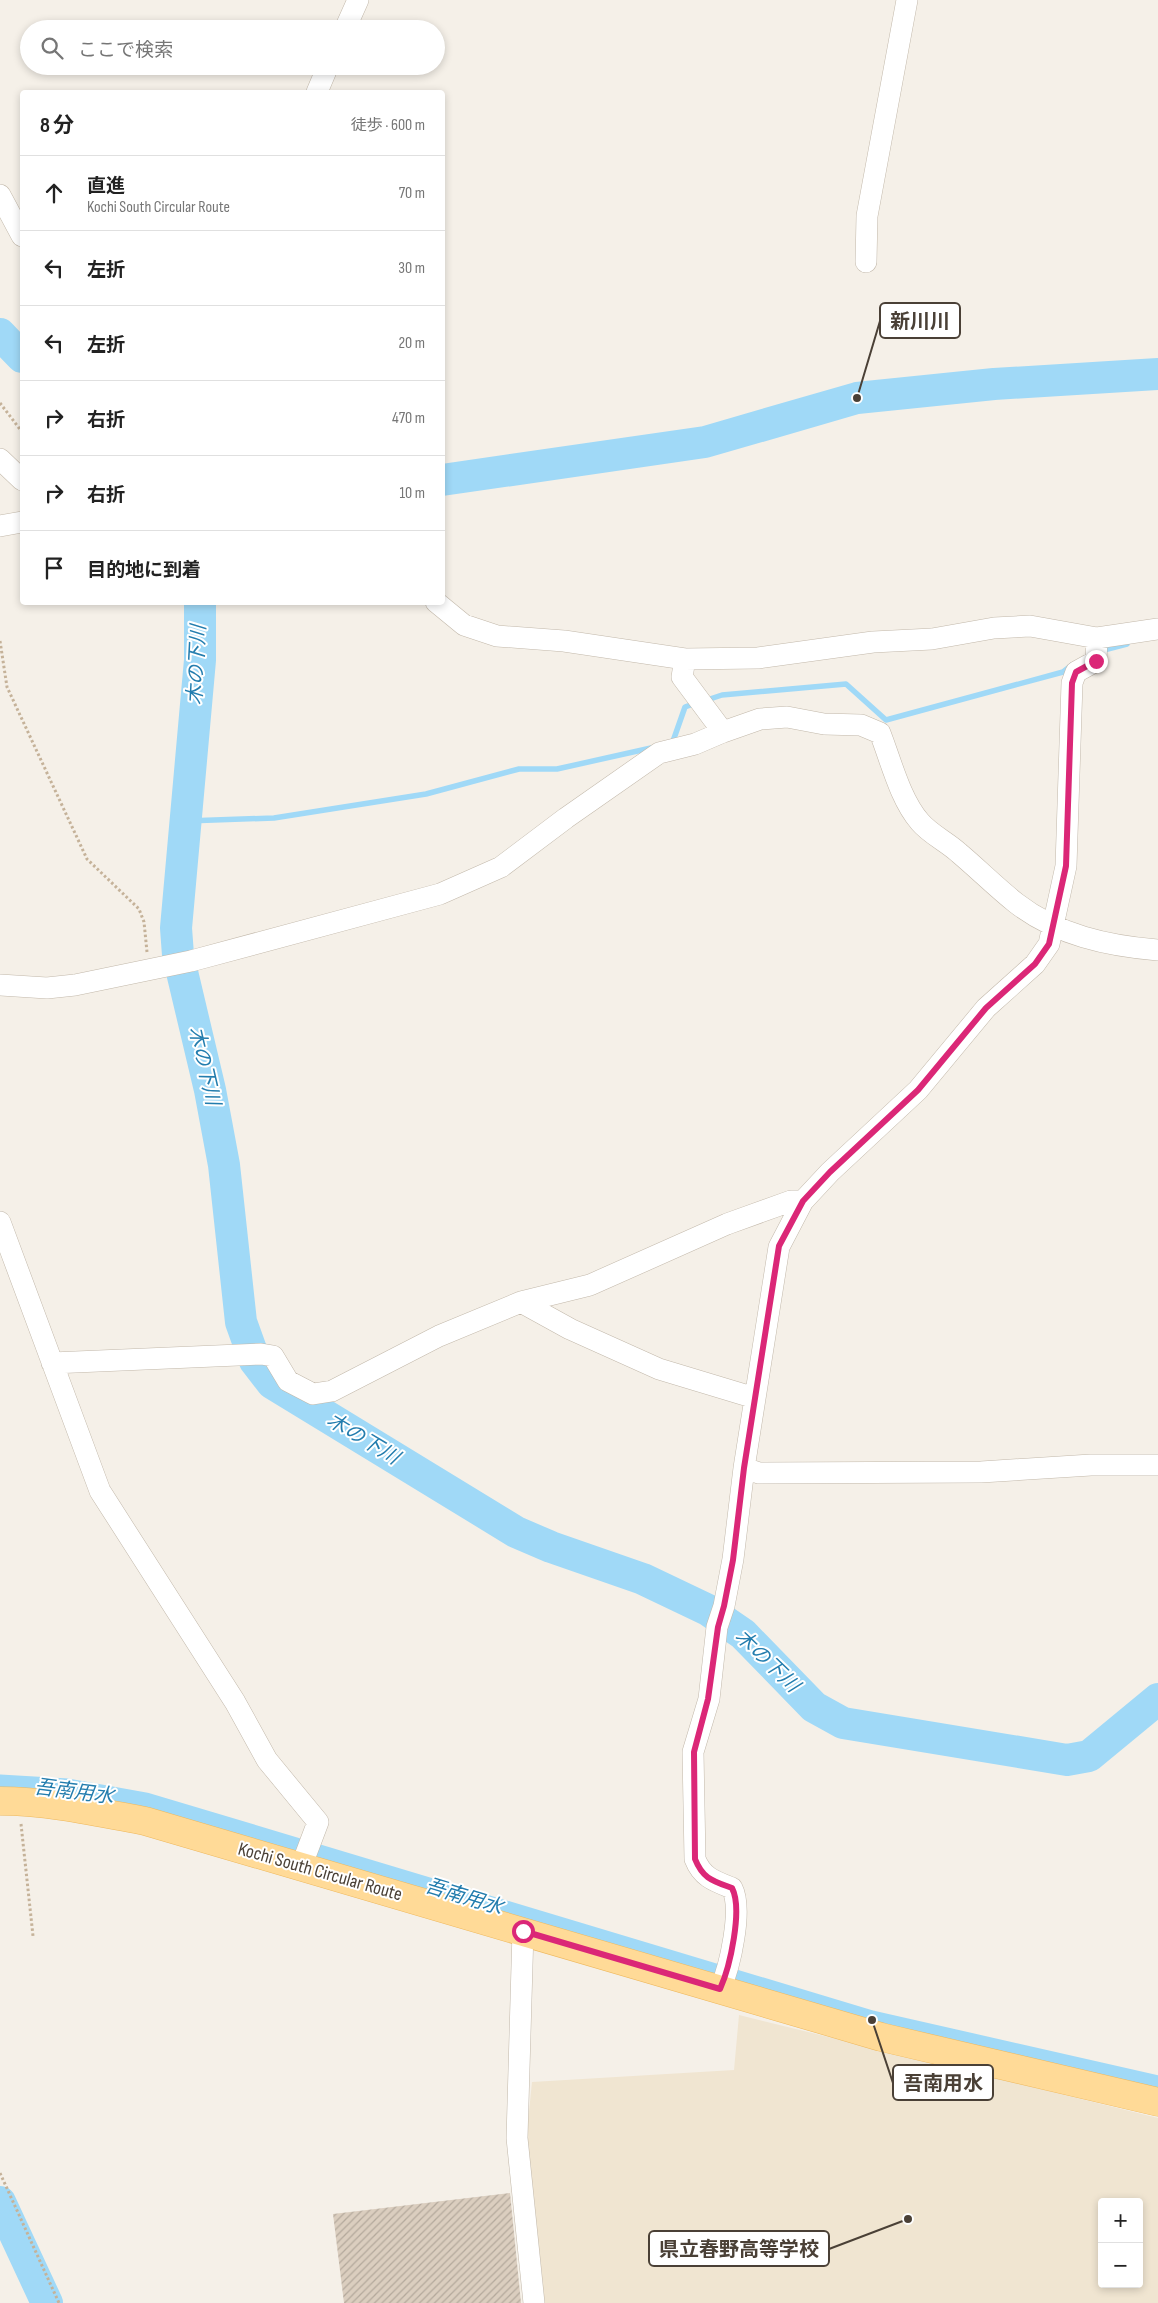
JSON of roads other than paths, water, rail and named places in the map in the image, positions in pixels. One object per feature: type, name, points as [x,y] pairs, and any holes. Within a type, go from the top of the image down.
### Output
[{"type":"main road","name":"Kochi South Circular Route","points":[[9,1801],[89,1810],[306,1855],[523,1931],[724,1981],[881,2037],[1158,2102]]},
{"type":"street","points":[[349,20],[358,0]]},
{"type":"street","points":[[866,262],[866,216],[907,0]]},
{"type":"street","points":[[318,90],[324,75]]},
{"type":"street","points":[[0,195],[20,232]]},
{"type":"street","points":[[0,459],[20,478]]},
{"type":"street","points":[[0,526],[20,522]]},
{"type":"street","points":[[440,605],[464,625],[496,636],[564,641],[685,659],[758,658],[873,642],[932,639],[1003,627],[1030,626],[1096,647],[1158,629]]},
{"type":"street","points":[[724,1981],[732,1950],[736,1897],[732,1888],[710,1880],[700,1871],[695,1859],[694,1752],[708,1699],[718,1627],[733,1560],[744,1468],[779,1246],[803,1201],[830,1172],[918,1090],[986,1008],[1035,964],[1049,944],[1066,866],[1072,683],[1076,672],[1096,661],[1096,647]]},
{"type":"street","points":[[685,659],[682,677],[723,732]]},
{"type":"street","points":[[0,984],[46,988],[75,985],[160,968],[379,912],[448,890],[501,868],[566,818],[659,752],[696,744],[760,719],[787,717],[824,724],[861,725],[880,732],[905,797],[920,822],[957,851],[1018,904],[1054,925],[1088,940],[1124,948],[1158,950]]},
{"type":"street","points":[[52,1364],[261,1354],[273,1356],[288,1381],[305,1390],[313,1394],[332,1391],[439,1336],[521,1302],[590,1284],[727,1224],[791,1201],[803,1201]]},
{"type":"street","points":[[0,1222],[100,1491],[235,1702],[267,1760],[318,1822],[306,1855]]},
{"type":"street","points":[[521,1302],[570,1329],[659,1369],[755,1398]]},
{"type":"street","points":[[744,1468],[759,1473],[971,1472],[1091,1465],[1158,1465]]},
{"type":"street","points":[[523,1931],[518,2138],[534,2303]]},
{"type":"waterway","points":[[0,334],[20,355]]},
{"type":"waterway","points":[[445,480],[705,442],[857,398],[994,384],[1158,374]]},
{"type":"waterway","name":"木の下川","points":[[200,605],[200,660],[176,928],[178,955],[210,1090],[224,1165],[241,1322],[255,1361],[272,1383],[516,1532],[551,1547],[643,1579],[708,1610],[743,1634],[814,1707],[843,1723],[1067,1760],[1089,1756],[1158,1699]]},
{"type":"waterway","points":[[1100,651],[1127,644]]},
{"type":"waterway","points":[[704,701],[722,695],[846,684],[886,720],[1063,672],[1072,665]]},
{"type":"waterway","points":[[672,744],[685,707],[696,703]]},
{"type":"waterway","points":[[186,821],[274,818],[426,794],[519,769],[557,769],[651,748]]},
{"type":"waterway","name":"吾南用水","points":[[0,1784],[68,1788],[146,1802],[872,2020],[1158,2085]]},
{"type":"waterway","points":[[0,2202],[47,2303]]},
{"type":"place","name":"新川川","points":[[857,398]]},
{"type":"place","name":"吾南用水","points":[[872,2020]]},
{"type":"place","name":"県立春野高等学校","points":[[908,2219]]}]
